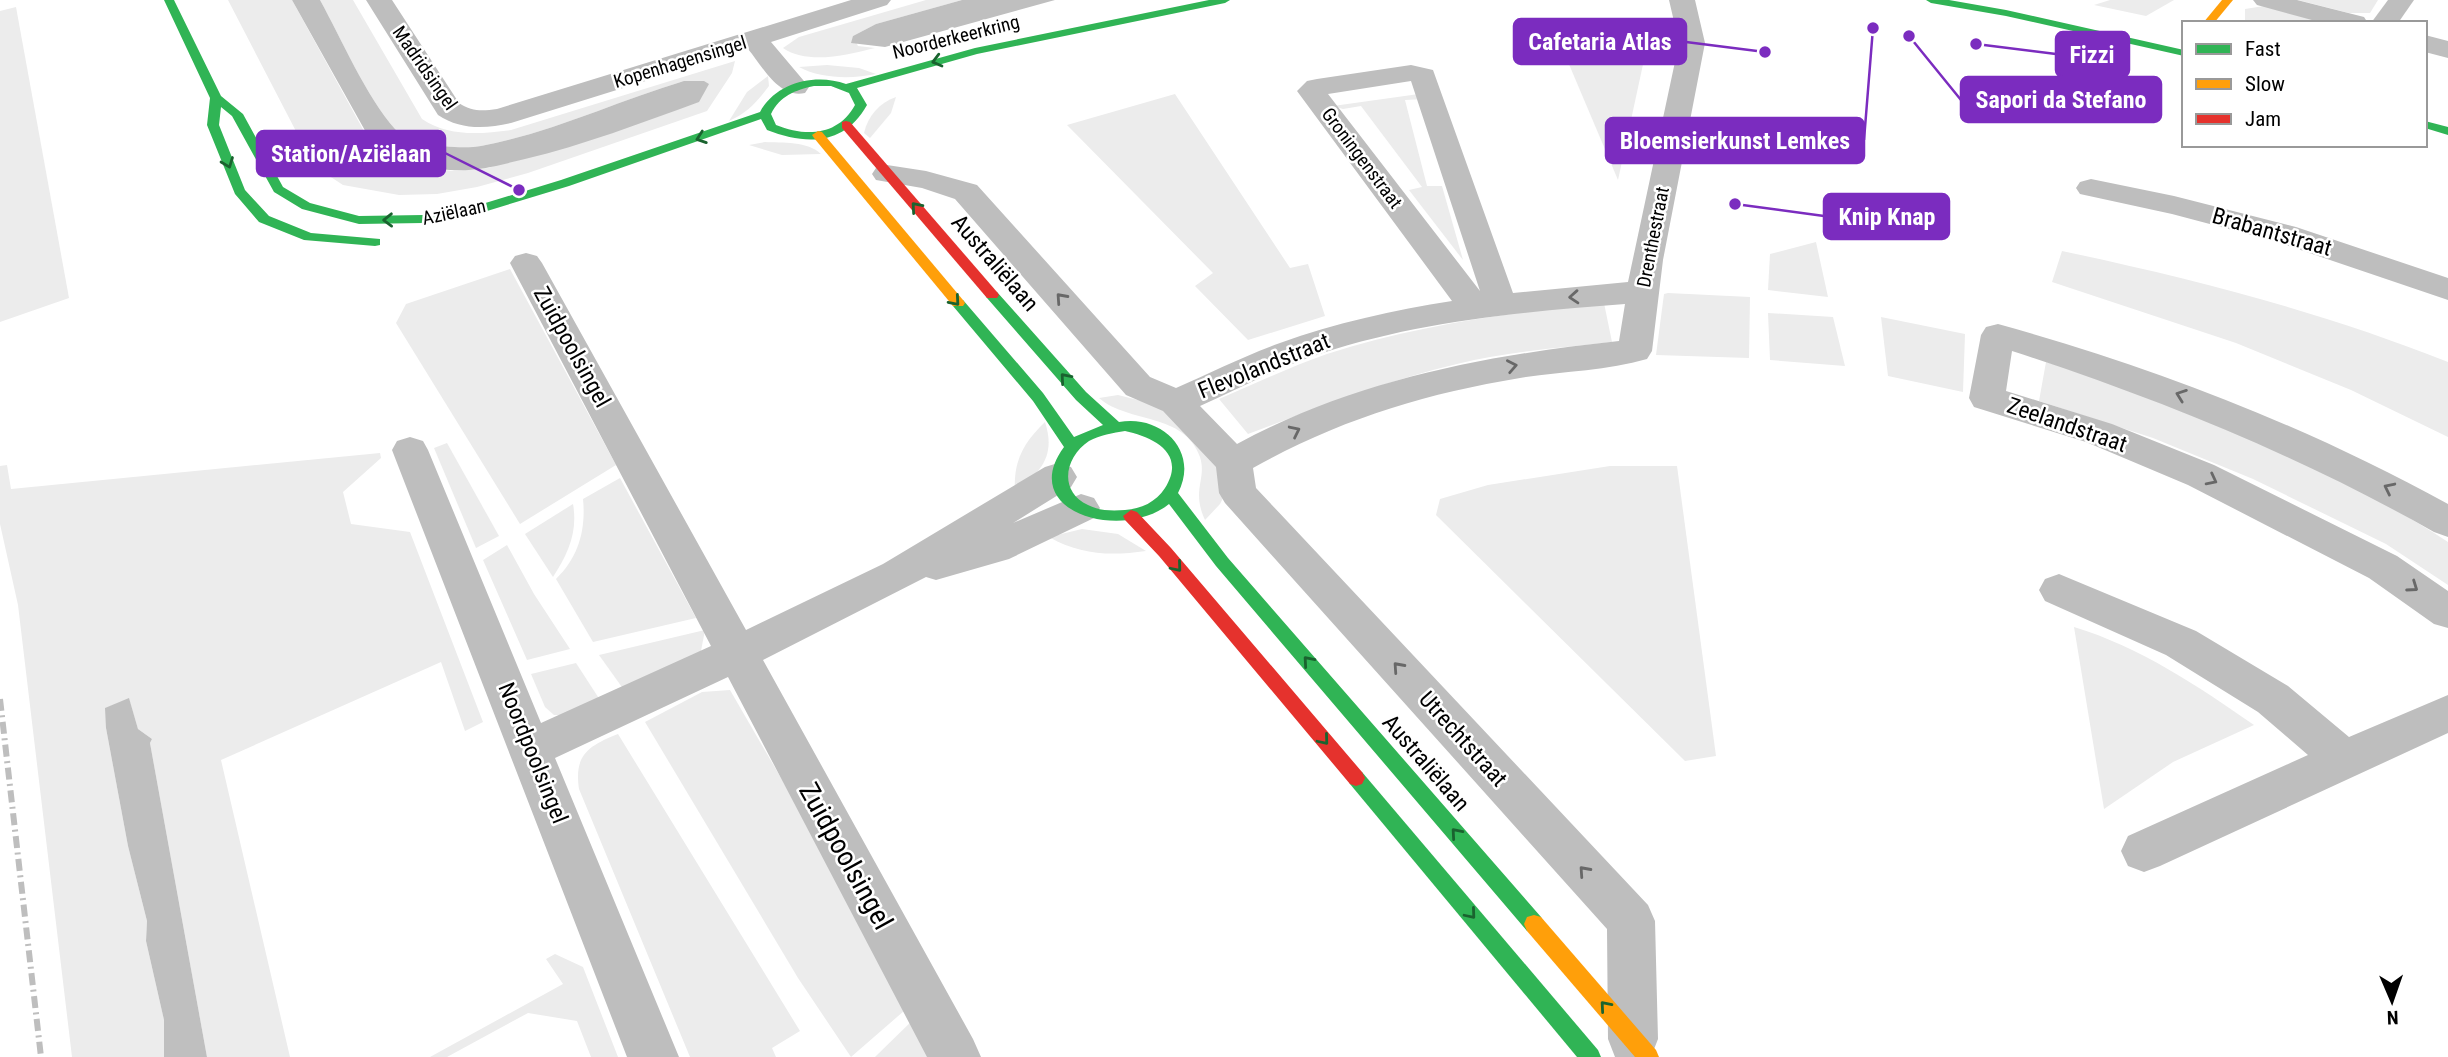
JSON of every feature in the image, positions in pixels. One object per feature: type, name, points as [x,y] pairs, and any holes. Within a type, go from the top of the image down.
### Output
[{"type":"street","name":"Aziëlaan","points":[[169,0],[216,98],[237,114],[278,189],[306,206],[359,220],[423,219],[470,212],[573,181],[765,114]]},
{"type":"street","name":"Madridsingel","points":[[379,0],[448,109],[461,119],[481,120]]},
{"type":"street","name":"Kopenhagensingel","points":[[481,120],[501,117],[878,0]]},
{"type":"street","name":"Noorderkeerkring","points":[[848,88],[975,51],[1226,0]]},
{"type":"street","name":"Drenthestraat","points":[[1234,462],[1329,415],[1450,378],[1544,360],[1635,351],[1642,292],[1692,43],[1682,0]]},
{"type":"street","points":[[1931,0],[2006,13],[2182,53]]},
{"type":"street","points":[[2210,21],[2228,0],[2231,21]]},
{"type":"street","points":[[2266,0],[2347,21]]},
{"type":"street","points":[[2385,21],[2401,0]]},
{"type":"street","name":"Noorderkeerkring","points":[[861,100],[1076,32]]},
{"type":"street","points":[[754,38],[795,87]]},
{"type":"street","points":[[2427,44],[2448,50]]},
{"type":"street","name":"Groningenstraat","points":[[1411,74],[1423,76],[1487,305],[1311,91],[1317,87],[1411,74]]},
{"type":"street","points":[[823,83],[848,88],[861,100],[860,110],[846,125],[818,135],[770,133],[765,114],[774,99],[795,87],[823,83]]},
{"type":"street","name":"Aziëlaan","points":[[216,98],[213,125],[239,191],[264,219],[309,237],[394,242]]},
{"type":"street","name":"Australiëlaan","points":[[846,125],[1076,391],[1114,426]]},
{"type":"street","points":[[2427,125],[2448,131]]},
{"type":"street","points":[[532,748],[736,654],[897,575],[1064,461],[1090,432],[1114,426],[1147,429],[1173,446],[1181,461],[1181,479],[1171,495],[1154,508],[1131,516],[1105,516],[1081,508],[1065,495],[1064,461],[1038,397],[898,234],[818,135]]},
{"type":"street","points":[[887,174],[926,180],[966,192],[1138,386],[1176,402]]},
{"type":"street","name":"Brabantstraat","points":[[2091,188],[2174,205],[2285,234],[2448,289]]},
{"type":"street","name":"Zuidpoolsingel","points":[[527,263],[956,1057]]},
{"type":"street","name":"Flevolandstraat","points":[[1234,462],[1201,431],[1176,402],[1310,344],[1396,321],[1487,305],[1642,292]]},
{"type":"street","name":"Zeelandstraat","points":[[2448,522],[2401,494],[2293,442],[2194,400],[1998,335],[1987,398],[2099,433],[2201,475],[2383,567],[2448,612]]},
{"type":"street","name":"Noordpoolsingel","points":[[410,450],[532,748],[653,1057]]},
{"type":"street","name":"Utrechtstraat","points":[[1234,462],[1238,493],[1631,921],[1625,1051]]},
{"type":"street","name":"Australiëlaan","points":[[1171,495],[1217,556],[1625,1051]]},
{"type":"street","points":[[897,575],[995,548],[1081,508]]},
{"type":"street","points":[[1131,516],[1625,1051]]},
{"type":"street","points":[[2059,590],[2180,643],[2273,699],[2346,761]]},
{"type":"street","points":[[2144,850],[2448,713]]},
{"type":"shaded area","points":[[228,0],[292,0],[365,133],[426,167],[452,171],[489,168],[684,81],[507,140],[472,147],[449,147],[423,142],[402,134],[385,116],[365,85],[320,0],[353,0],[422,119],[432,125],[454,131],[476,133],[511,130],[735,61],[732,73],[707,111],[528,173],[477,187],[437,194],[399,195],[343,185],[314,166]]},
{"type":"shaded area","points":[[292,0],[320,0],[365,85],[395,129],[412,139],[436,145],[481,146],[558,125],[684,81],[704,81],[709,84],[699,102],[569,147],[478,169],[422,167],[377,152]]},
{"type":"shaded area","points":[[926,0],[962,0],[876,24],[853,36],[858,46],[875,48],[840,56],[816,57],[793,53],[783,48],[799,37]]},
{"type":"shaded area","points":[[962,0],[1055,0],[885,47],[851,43],[853,36],[876,24]]},
{"type":"shaded area","points":[[2110,0],[2174,0],[2146,16],[2094,5]]},
{"type":"shaded area","points":[[2298,0],[2378,0],[2370,13],[2349,13]]},
{"type":"shaded area","points":[[2264,6],[2324,21],[2245,21],[2245,9]]},
{"type":"shaded area","points":[[16,7],[69,298],[0,322],[0,11]]},
{"type":"shaded area","points":[[1560,43],[1647,46],[1618,180]]},
{"type":"shaded area","points":[[827,65],[859,68],[876,74],[837,77],[817,74],[799,67]]},
{"type":"shaded area","points":[[768,76],[769,86],[760,97],[746,111],[729,121],[747,92]]},
{"type":"shaded area","points":[[1426,93],[1426,99],[1405,100],[1427,186],[1442,186],[1463,260],[1409,190],[1422,187],[1361,106],[1343,109],[1333,106]]},
{"type":"shaded area","points":[[1175,94],[1290,268],[1308,264],[1325,316],[1248,340],[1195,286],[1213,273],[1067,125]]},
{"type":"shaded area","points":[[896,97],[891,113],[870,138],[864,133],[871,116],[884,103]]},
{"type":"shaded area","points":[[765,142],[802,145],[821,154],[782,155],[749,145]]},
{"type":"shaded area","points":[[1816,242],[1828,297],[1768,290],[1770,254]]},
{"type":"shaded area","points":[[2062,251],[2258,298],[2354,327],[2448,362],[2448,437],[2351,390],[2236,343],[2052,282]]},
{"type":"shaded area","points":[[510,269],[616,465],[520,524],[396,323],[406,304]]},
{"type":"shaded area","points":[[1664,294],[1750,297],[1749,358],[1656,355]]},
{"type":"shaded area","points":[[1604,303],[1612,342],[1515,353],[1457,364],[1377,387],[1248,434],[1219,399],[1327,354],[1395,335],[1499,316]]},
{"type":"shaded area","points":[[1768,313],[1833,317],[1845,366],[1770,360]]},
{"type":"shaded area","points":[[1881,317],[1965,334],[1963,392],[1888,376]]},
{"type":"shaded area","points":[[2046,362],[2119,387],[2224,429],[2322,472],[2386,505],[2448,542],[2448,585],[2386,544],[2253,479],[2153,438],[2039,401]]},
{"type":"shaded area","points":[[1118,395],[1158,405],[1219,467],[1225,494],[1220,504],[1205,520],[1199,501],[1202,465],[1192,443],[1182,432],[1169,425],[1125,412],[1099,398]]},
{"type":"shaded area","points":[[1045,422],[1049,444],[1044,462],[1015,492],[1016,471],[1021,454],[1025,445]]},
{"type":"shaded area","points":[[447,443],[499,536],[476,548],[434,448]]},
{"type":"shaded area","points":[[380,453],[381,458],[343,492],[351,524],[410,532],[483,722],[465,731],[441,662],[221,760],[290,1057],[207,1057],[150,743],[152,739],[138,729],[129,699],[106,708],[106,728],[128,846],[147,921],[146,941],[164,1020],[164,1057],[72,1057],[18,605],[0,524],[0,466],[7,465],[11,489]]},
{"type":"shaded area","points":[[1610,466],[1677,466],[1716,756],[1685,761],[1436,515],[1440,499],[1488,485]]},
{"type":"shaded area","points":[[620,478],[696,618],[593,642],[556,579],[570,561],[579,542],[583,499]]},
{"type":"shaded area","points":[[573,504],[573,533],[553,577],[525,534]]},
{"type":"shaded area","points":[[1082,529],[1118,534],[1146,551],[1096,553],[1049,537]]},
{"type":"shaded area","points":[[507,545],[534,594],[570,649],[527,660],[483,560]]},
{"type":"shaded area","points":[[2074,627],[2122,645],[2145,657],[2190,682],[2254,725],[2173,762],[2104,809]]},
{"type":"shaded area","points":[[705,630],[701,651],[694,657],[624,690],[599,655]]},
{"type":"shaded area","points":[[576,663],[600,700],[571,715],[554,715],[545,707],[531,674]]},
{"type":"shaded area","points":[[730,690],[912,1004],[851,1057],[798,978],[645,722],[702,692]]},
{"type":"shaded area","points":[[129,698],[138,729],[152,739],[150,743],[207,1057],[164,1057],[164,1020],[146,941],[147,921],[128,846],[106,728],[105,708]]},
{"type":"shaded area","points":[[618,734],[800,1031],[772,1048],[776,1057],[690,1057],[579,789],[579,768],[585,753]]},
{"type":"shaded area","points":[[555,954],[583,967],[618,1057],[591,1057],[577,1021],[528,1013],[447,1057],[430,1057],[563,984],[546,959]]},
{"type":"shaded area","points":[[917,1016],[940,1057],[875,1057]]},
{"type":"railway","points":[[0,699],[41,1057]]},
{"type":"traffic: fast","points":[[169,0],[216,98],[237,114],[278,189],[306,206],[359,220],[423,219],[470,212],[565,183],[765,114]]},
{"type":"traffic: fast","points":[[848,87],[975,51],[1225,0]]},
{"type":"traffic: fast","points":[[1931,0],[2006,13],[2182,53]]},
{"type":"traffic: fast","points":[[814,83],[832,83],[854,91],[861,105],[854,117],[835,132],[822,135],[796,135],[771,127],[765,114],[774,100],[792,89],[814,83]]},
{"type":"traffic: fast","points":[[216,98],[213,125],[239,191],[264,219],[309,237],[375,242]]},
{"type":"traffic: fast","points":[[2427,125],[2448,131]]},
{"type":"traffic: fast","points":[[992,295],[1081,396],[1114,426]]},
{"type":"traffic: fast","points":[[958,303],[1038,397],[1071,445]]},
{"type":"traffic: fast","points":[[1125,426],[1151,432],[1172,447],[1177,456],[1178,467],[1173,489],[1150,510],[1125,516],[1095,514],[1078,507],[1064,492],[1061,483],[1061,465],[1065,456],[1090,434],[1125,426]]},
{"type":"traffic: fast","points":[[1171,495],[1222,562],[1534,924]]},
{"type":"traffic: fast","points":[[1356,778],[1591,1057]]},
{"type":"traffic: slow","points":[[2210,21],[2228,0]]},
{"type":"traffic: slow","points":[[818,135],[958,303]]},
{"type":"traffic: slow","points":[[1534,924],[1649,1057]]},
{"type":"traffic: jam","points":[[846,125],[992,295]]},
{"type":"traffic: jam","points":[[1131,516],[1165,552],[1356,778]]},
{"type":"place","name":"Bloemsierkunst Lemkes","points":[[1873,28]]},
{"type":"place","name":"Sapori da Stefano","points":[[1909,36]]},
{"type":"place","name":"Fizzi","points":[[1976,44]]},
{"type":"place","name":"Cafetaria Atlas","points":[[1765,52]]},
{"type":"place","name":"Station/Aziëlaan","points":[[519,190]]},
{"type":"place","name":"Knip Knap","points":[[1735,204]]}]
